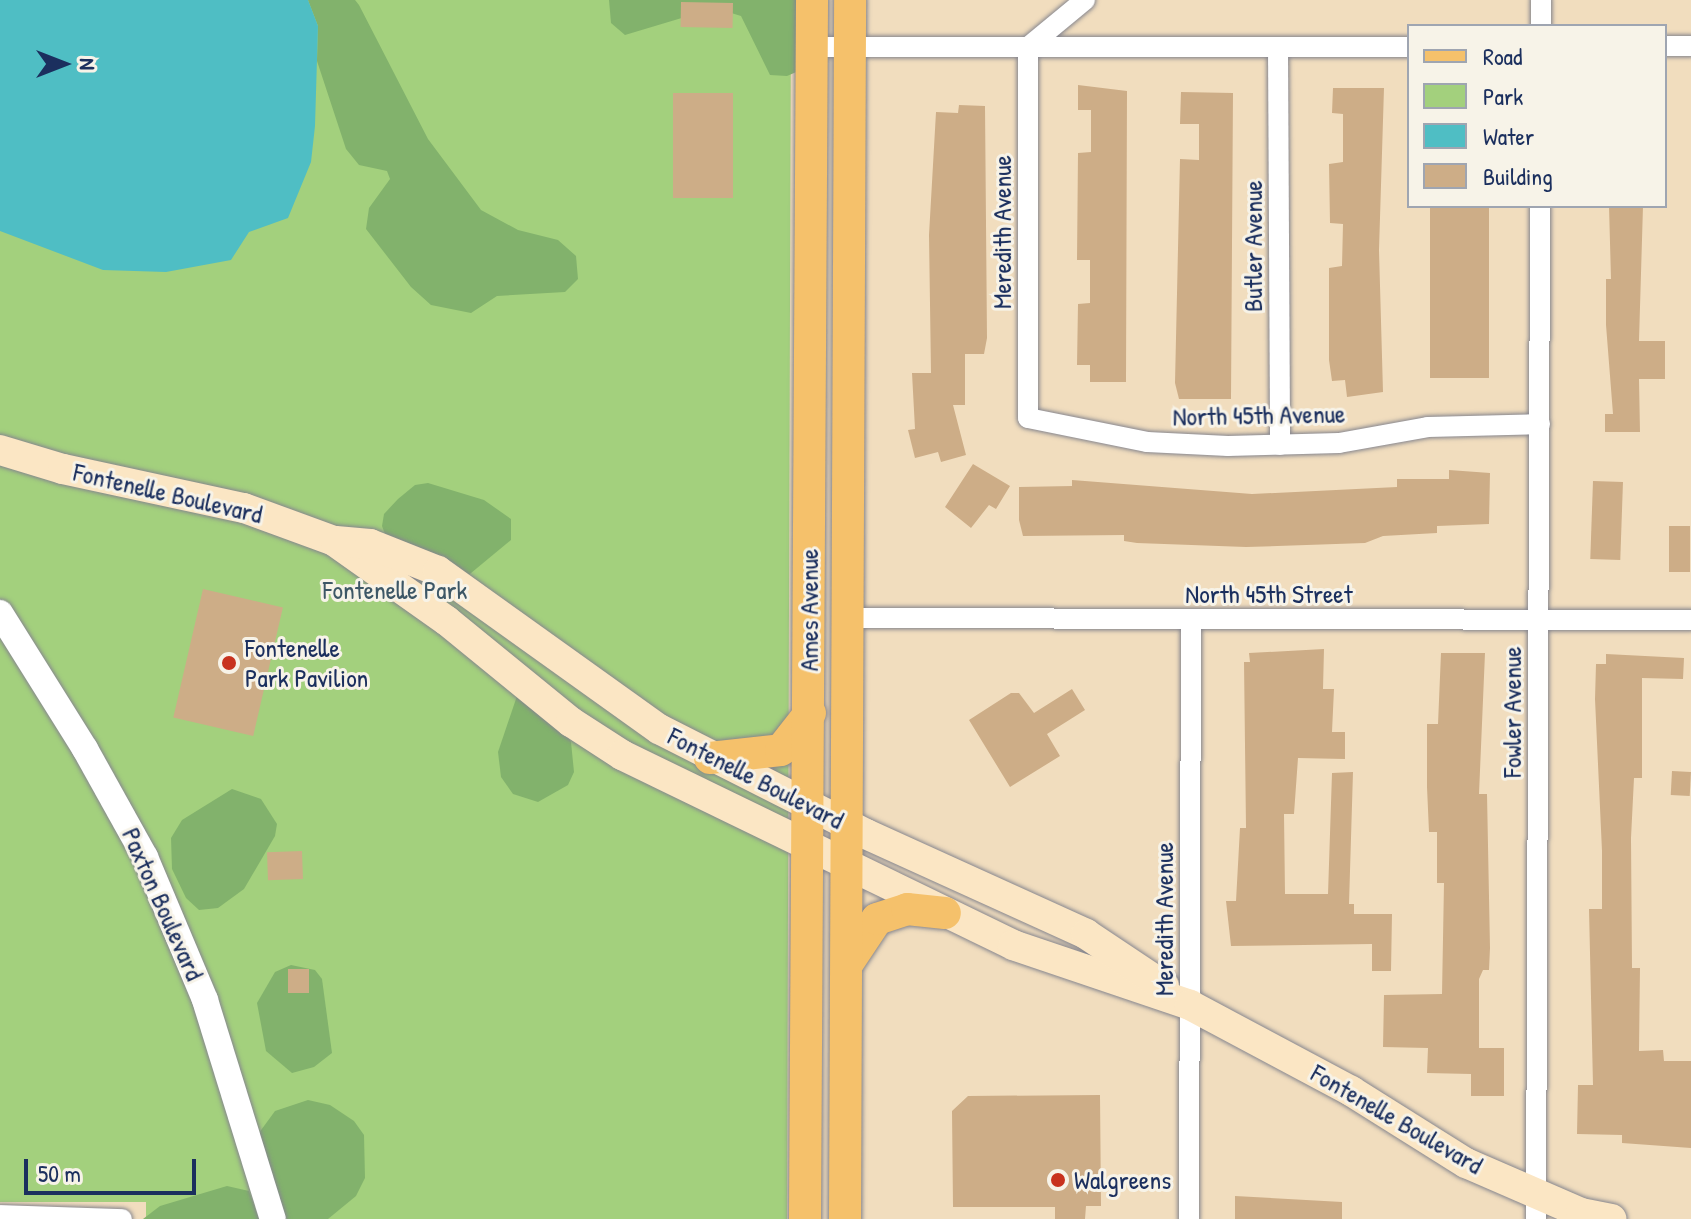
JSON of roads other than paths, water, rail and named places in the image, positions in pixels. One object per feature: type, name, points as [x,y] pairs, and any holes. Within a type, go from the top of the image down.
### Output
[{"type":"main road","name":"Ames Avenue","points":[[805,1219],[811,807],[812,0]]},
{"type":"main road","name":"Ames Avenue","points":[[845,1219],[850,0]]},
{"type":"main road","points":[[811,277],[828,293],[833,317],[835,437],[848,500]]},
{"type":"main road","name":"Fontenelle Boulevard","points":[[0,450],[63,469],[244,508],[334,541],[447,621],[571,722],[622,755],[846,867],[1013,945],[1190,1005]]},
{"type":"main road","name":"Fontenelle Boulevard","points":[[334,541],[370,544],[438,571],[621,705],[710,758],[846,825],[1086,934],[1190,1005],[1351,1091],[1535,1206],[1611,1219]]},
{"type":"main road","points":[[710,758],[781,750],[810,713]]},
{"type":"main road","points":[[846,967],[877,919],[907,909],[945,913]]},
{"type":"street","points":[[1028,47],[1085,0]]},
{"type":"street","points":[[1541,0],[1541,24]]},
{"type":"street","points":[[1667,46],[1691,46]]},
{"type":"street","points":[[812,47],[1407,47]]},
{"type":"street","name":"Meredith Avenue","points":[[1028,47],[1028,418]]},
{"type":"street","name":"Butler Avenue","points":[[1278,47],[1280,445]]},
{"type":"street","name":"Fowler Avenue","points":[[1535,1206],[1540,208]]},
{"type":"street","name":"North 45th Avenue","points":[[1028,418],[1147,442],[1280,445],[1339,443],[1428,427],[1540,424]]},
{"type":"street","name":"Paxton Boulevard","points":[[0,613],[145,857],[210,1013],[273,1219]]},
{"type":"street","name":"North 45th Street","points":[[847,618],[1691,620]]},
{"type":"street","name":"Meredith Avenue","points":[[1189,1219],[1191,620]]},
{"type":"street","points":[[0,1215],[122,1219]]},
{"type":"water","points":[[0,0],[308,0],[318,26],[315,126],[311,162],[288,218],[249,232],[231,260],[166,272],[103,270],[0,231]]},
{"type":"place","name":"Fontenelle Park Pavilion","points":[[229,663]]},
{"type":"place","name":"Walgreens","points":[[1058,1180]]},
{"type":"park label","name":"Fontenelle Park","points":[[395,590]]}]
